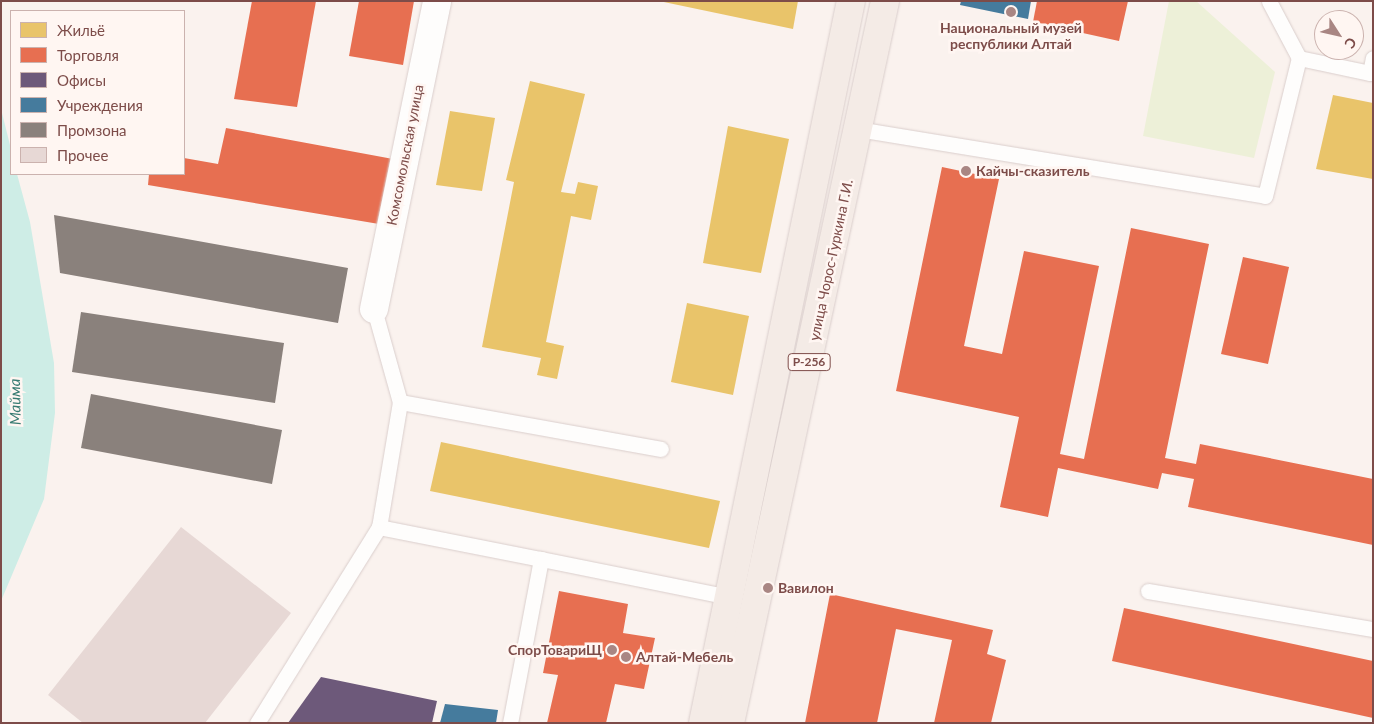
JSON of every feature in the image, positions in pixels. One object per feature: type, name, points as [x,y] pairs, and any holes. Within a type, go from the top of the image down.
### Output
[{"type":"main road","name":"Р-256","points":[[702,723],[730,597],[851,1]]},
{"type":"main road","name":"улица Чорос-Гуркина Г.И.","points":[[730,723],[885,1]]},
{"type":"street","name":"Комсомольская улица","points":[[374,309],[437,1]]},
{"type":"lane","points":[[858,129],[1265,196],[1299,58],[1269,1]]},
{"type":"lane","points":[[1299,58],[1370,73],[1373,58]]},
{"type":"lane","points":[[257,723],[379,527],[400,402],[374,309]]},
{"type":"lane","points":[[400,402],[660,449]]},
{"type":"lane","points":[[379,527],[730,597]]},
{"type":"lane","points":[[510,723],[541,559]]},
{"type":"lane","points":[[1148,591],[1373,629]]},
{"type":"green space","points":[[1169,1],[1196,1],[1275,72],[1254,158],[1143,136]]},
{"type":"water","name":"Майма","points":[[1,109],[10,145],[10,175],[17,175],[30,222],[54,363],[55,413],[44,499],[1,601]]},
{"type":"building: Жильё","points":[[659,1],[798,1],[793,29]]},
{"type":"building: Жильё","points":[[530,81],[585,94],[561,192],[575,194],[578,182],[598,186],[591,220],[571,216],[546,342],[564,346],[557,379],[537,375],[541,358],[482,347],[514,182],[506,180]]},
{"type":"building: Жильё","points":[[1333,95],[1373,103],[1373,179],[1316,169]]},
{"type":"building: Жильё","points":[[450,111],[495,118],[482,191],[436,185]]},
{"type":"building: Жильё","points":[[728,126],[789,139],[761,273],[703,263]]},
{"type":"building: Жильё","points":[[687,303],[749,316],[733,395],[671,382]]},
{"type":"building: Жильё","points":[[441,442],[720,501],[709,548],[430,491]]},
{"type":"building: Торговля","points":[[252,1],[316,1],[297,107],[234,99]]},
{"type":"building: Торговля","points":[[359,1],[414,1],[403,65],[349,56]]},
{"type":"building: Торговля","points":[[1037,1],[1128,1],[1119,41],[1033,22]]},
{"type":"building: Торговля","points":[[226,128],[393,159],[379,224],[148,185],[149,175],[185,175],[185,158],[218,164]]},
{"type":"building: Торговля","points":[[942,167],[999,179],[964,346],[1002,354],[1024,251],[1099,266],[1060,454],[1084,459],[1131,228],[1209,244],[1165,458],[1196,464],[1200,444],[1373,479],[1373,545],[1188,507],[1194,479],[1162,473],[1158,489],[1058,468],[1048,517],[1000,507],[1019,417],[896,391]]},
{"type":"building: Торговля","points":[[1243,257],[1289,267],[1268,364],[1221,354]]},
{"type":"building: Торговля","points":[[559,591],[628,604],[623,633],[655,638],[644,689],[615,684],[606,723],[547,723],[558,675],[543,673]]},
{"type":"building: Торговля","points":[[830,594],[993,630],[987,654],[1006,660],[991,723],[934,723],[952,640],[896,629],[877,723],[805,723]]},
{"type":"building: Торговля","points":[[1124,608],[1373,661],[1373,718],[1112,661]]},
{"type":"building: Офисы","points":[[321,677],[437,701],[432,723],[288,723]]},
{"type":"building: Учреждения","name":"Национальный музей республики Алтай","points":[[961,1],[1031,1],[1028,19],[960,5]]},
{"type":"building: Учреждения","points":[[445,704],[498,710],[496,723],[440,723]]},
{"type":"building: Промзона","points":[[54,215],[348,268],[338,323],[60,273]]},
{"type":"building: Промзона","points":[[81,312],[284,343],[275,403],[72,372]]},
{"type":"building: Промзона","points":[[91,394],[282,430],[272,484],[81,448]]},
{"type":"building: Прочее","points":[[181,527],[291,613],[205,723],[83,723],[48,695]]},
{"type":"place","name":"Национальный музей республики Алтай","points":[[1011,12]]},
{"type":"place","name":"Кайчы-сказитель","points":[[966,171]]},
{"type":"place","name":"Вавилон","points":[[768,588]]},
{"type":"place","name":"СпорТовариЩ","points":[[612,650]]},
{"type":"place","name":"Алтай-Мебель","points":[[626,657]]}]
